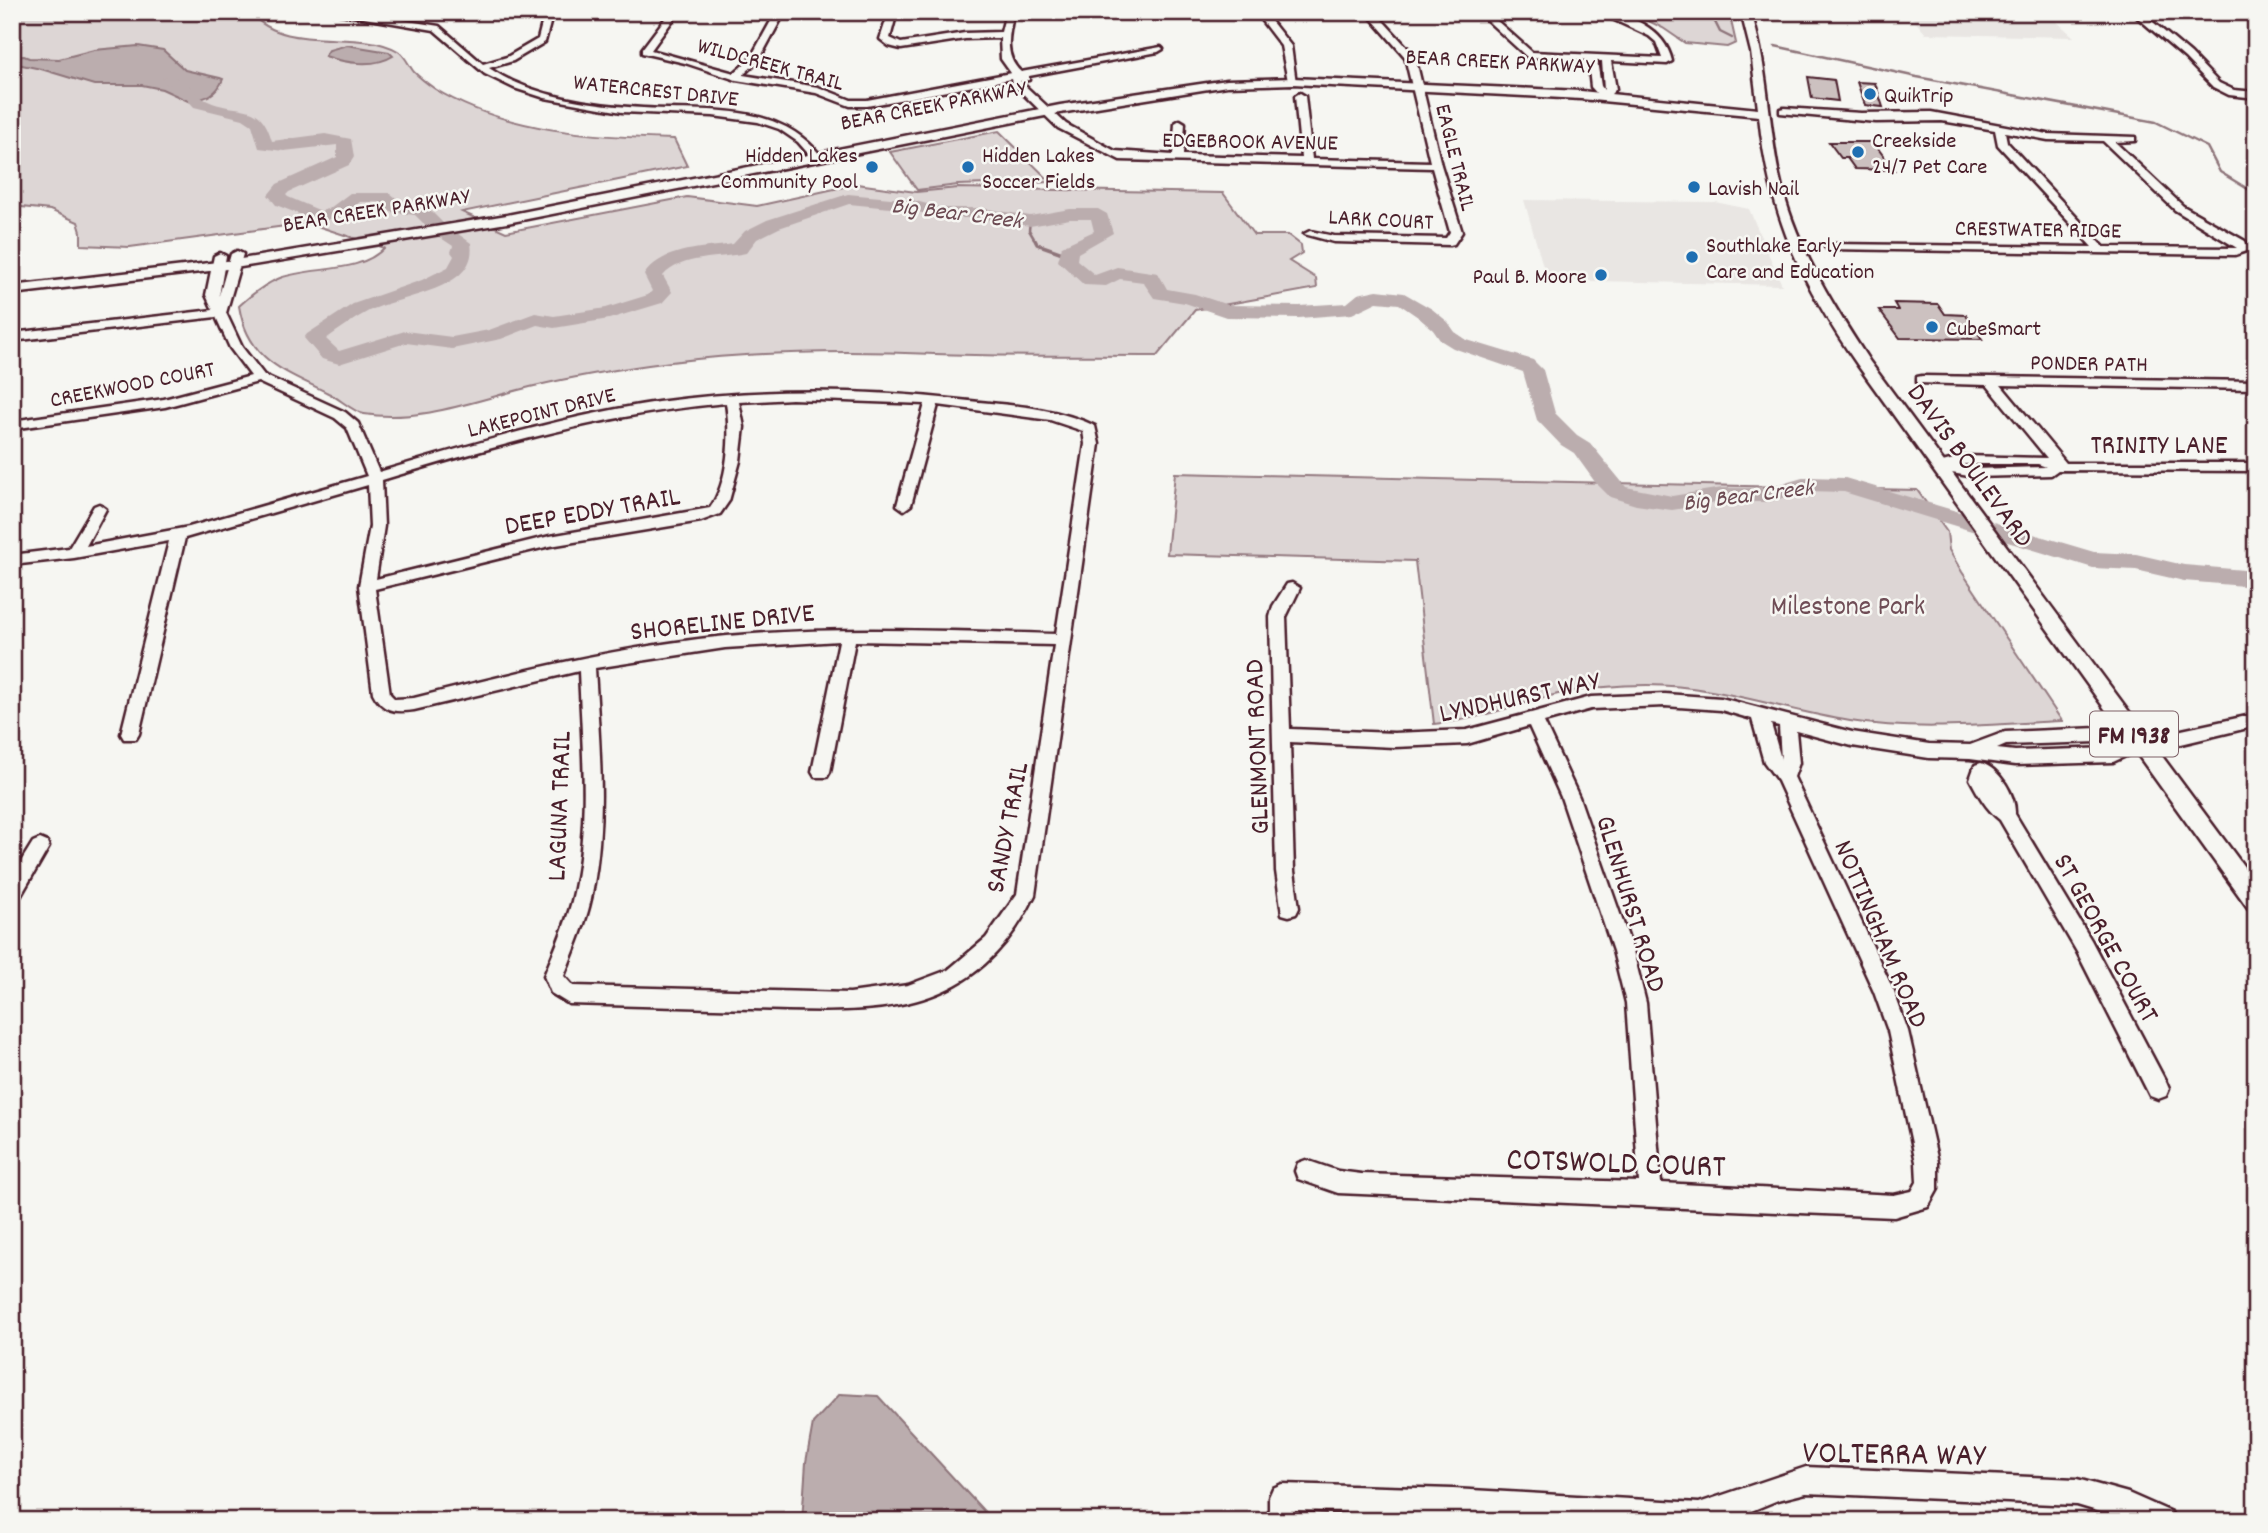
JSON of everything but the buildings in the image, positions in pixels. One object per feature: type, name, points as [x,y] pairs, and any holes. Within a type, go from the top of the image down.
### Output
[{"type":"main road","name":"DAVIS BOULEVARD","points":[[1746,12],[1765,109],[1773,178],[1784,216],[1804,266],[1857,354],[2256,901]]},
{"type":"main road","name":"BEAR CREEK PARKWAY","points":[[236,259],[322,241],[815,154],[1050,108],[1227,83],[1293,78],[1604,91],[1765,109]]},
{"type":"main road","name":"BEAR CREEK PARKWAY","points":[[12,290],[342,247],[507,219],[815,154]]},
{"type":"main road","name":"BEAR CREEK PARKWAY","points":[[12,279],[219,261]]},
{"type":"street","name":"WATERCREST DRIVE","points":[[333,12],[422,24],[448,34],[482,67],[520,86],[582,103],[642,111],[728,114],[767,121],[792,131],[815,154]]},
{"type":"street","points":[[406,21],[423,12]]},
{"type":"street","points":[[482,67],[510,59],[542,40],[549,12]]},
{"type":"street","points":[[736,77],[754,60],[781,12]]},
{"type":"street","points":[[893,12],[885,39],[891,44],[913,45],[965,36],[1003,35],[1010,12]]},
{"type":"street","points":[[1259,12],[1286,46],[1293,78]]},
{"type":"street","name":"EAGLE TRAIL","points":[[1370,12],[1407,50],[1456,232],[1450,242]]},
{"type":"street","points":[[1482,12],[1529,54],[1665,62],[1667,54],[1658,37],[1601,12]]},
{"type":"street","points":[[2135,12],[2188,56],[2216,85],[2232,93],[2256,96]]},
{"type":"street","name":"WILDCREEK TRAIL","points":[[674,13],[645,51],[688,61],[736,77],[818,90],[859,104],[1158,49]]},
{"type":"street","name":"EDGEBROOK AVENUE","points":[[1003,35],[1004,54],[1018,75],[1015,81],[1050,108],[1062,126],[1073,129],[1101,150],[1120,157],[1436,165]]},
{"type":"street","points":[[1592,58],[1604,91]]},
{"type":"street","points":[[1604,91],[1605,59]]},
{"type":"street","points":[[1300,96],[1307,162]]},
{"type":"street","name":"BEAR CREEK PARKWAY","points":[[1765,109],[1876,119],[1942,118],[2055,138],[2131,139]]},
{"type":"street","points":[[1178,160],[1180,123]]},
{"type":"street","points":[[2000,127],[1999,136],[2002,143],[2101,250]]},
{"type":"street","name":"CRESTWATER RIDGE","points":[[1831,247],[2244,250],[2241,243],[2171,201],[2106,139]]},
{"type":"street","name":"LARK COURT","points":[[1310,234],[1334,239],[1450,242]]},
{"type":"street","points":[[220,313],[236,259]]},
{"type":"street","points":[[219,261],[212,295],[236,348],[259,379],[340,415],[353,426],[375,479],[377,526],[367,586]]},
{"type":"street","points":[[12,337],[220,313]]},
{"type":"street","name":"CREEKWOOD COURT","points":[[12,425],[165,403],[259,379]]},
{"type":"street","name":"PONDER PATH","points":[[1922,380],[2253,388]]},
{"type":"street","points":[[1991,381],[2062,467]]},
{"type":"street","name":"LAKEPOINT DRIVE","points":[[12,560],[74,553],[178,535],[613,414],[733,400],[798,396],[933,400],[1072,421],[1090,429]]},
{"type":"street","name":"DEEP EDDY TRAIL","points":[[367,586],[550,541],[701,516],[715,511],[722,501],[733,461],[737,427],[733,400]]},
{"type":"street","points":[[904,505],[933,400]]},
{"type":"street","name":"SANDY TRAIL","points":[[558,987],[569,995],[850,1002],[895,999],[967,970],[989,950],[1010,926],[1026,895],[1092,444],[1090,429]]},
{"type":"street","name":"TRINITY LANE","points":[[1940,467],[1965,460],[2039,460],[2062,467],[2256,467]]},
{"type":"street","points":[[2010,460],[2019,472]]},
{"type":"street","name":"TRINITY LANE","points":[[1940,467],[1974,473],[2051,472],[2062,467]]},
{"type":"street","points":[[74,553],[99,509]]},
{"type":"street","points":[[130,734],[178,535]]},
{"type":"street","name":"SHORELINE DRIVE","points":[[367,586],[380,693],[385,702],[391,705],[414,704],[587,663],[725,642],[848,635],[1064,640]]},
{"type":"street","name":"GLENMONT ROAD","points":[[1289,908],[1285,871],[1278,617],[1292,588]]},
{"type":"street","points":[[821,772],[848,635]]},
{"type":"street","name":"LAGUNA TRAIL","points":[[558,987],[554,976],[570,937],[584,890],[590,844],[587,663]]},
{"type":"street","name":"LYNDHURST WAY","points":[[1282,735],[1427,741],[1467,737],[1591,703],[1627,700],[1696,701],[1759,712],[1885,745],[2015,758],[2113,755],[2140,743],[2177,738],[2256,720]]},
{"type":"street","name":"NOTTINGHAM ROAD","points":[[1759,712],[1773,762],[1785,778],[1870,960],[1898,1031],[1927,1162],[1929,1179],[1924,1197]]},
{"type":"street","name":"GLENHURST ROAD","points":[[1535,720],[1567,788],[1626,964],[1636,1003],[1651,1194]]},
{"type":"street","points":[[1785,778],[1790,763],[1787,720]]},
{"type":"street","name":"ST GEORGE COURT","points":[[1970,752],[1981,770],[1992,779],[2007,805],[2006,815],[2091,957],[2158,1089]]},
{"type":"street","points":[[12,893],[40,847]]},
{"type":"street","name":"COTSWOLD COURT","points":[[1306,1171],[1338,1182],[1361,1185],[1651,1194],[1894,1206],[1915,1204],[1924,1197]]},
{"type":"street","name":"VOLTERRA WAY","points":[[1282,1509],[1453,1502],[1546,1514],[1699,1516],[1722,1511],[1794,1482],[1818,1480],[2077,1492],[2128,1506],[2162,1521]]},
{"type":"shaded area","points":[[1907,12],[2046,12],[2074,37],[1926,34]]},
{"type":"shaded area","points":[[347,45],[389,52],[393,56],[377,62],[359,63],[325,56],[329,50]]},
{"type":"shaded area","points":[[138,46],[163,50],[185,70],[223,79],[218,89],[210,95],[190,102],[162,89],[142,85],[94,85],[12,63],[12,57],[59,59],[94,50]]},
{"type":"shaded area","points":[[1524,200],[1715,202],[1749,209],[1782,285],[1547,280]]},
{"type":"shaded area","points":[[840,1394],[878,1396],[993,1521],[802,1521],[806,1462],[813,1423]]},
{"type":"green space","points":[[12,12],[250,12],[265,25],[282,33],[362,41],[381,44],[398,51],[414,72],[435,89],[491,115],[582,134],[674,139],[687,166],[462,212],[506,232],[687,197],[757,206],[857,184],[916,192],[958,188],[1223,193],[1254,235],[1288,235],[1301,245],[1302,253],[1289,261],[1316,278],[1317,288],[1195,310],[1157,356],[836,352],[737,356],[671,362],[582,376],[427,413],[385,416],[364,414],[271,362],[251,340],[239,306],[263,287],[280,278],[349,266],[374,256],[384,248],[308,223],[130,247],[81,245],[78,222],[50,210],[12,206]]},
{"type":"green space","points":[[1630,12],[1729,12],[1736,43],[1727,47],[1685,43],[1663,28]]},
{"type":"green space","name":"Hidden Lakes Soccer Fields","points":[[999,131],[1051,182],[958,185],[917,190],[890,152]]},
{"type":"green space","name":"Milestone Park","points":[[1175,473],[1917,490],[1947,532],[1949,550],[1962,572],[2062,721],[1956,726],[1876,724],[1824,716],[1699,689],[1647,685],[1569,692],[1434,724],[1415,561],[1167,554]]},
{"type":"waterway","points":[[1710,12],[1720,32],[1732,38]]},
{"type":"waterway","points":[[1775,46],[1917,77],[2156,122],[2207,147],[2220,172],[2256,194]]},
{"type":"waterway","name":"Big Bear Creek","points":[[167,80],[180,83],[200,104],[249,116],[259,123],[265,144],[284,146],[325,139],[345,142],[346,157],[343,161],[283,188],[277,195],[282,201],[297,205],[319,217],[336,212],[356,197],[384,197],[397,208],[420,210],[438,228],[462,243],[460,252],[464,255],[457,270],[429,284],[360,308],[314,338],[329,355],[339,358],[405,337],[452,343],[494,335],[535,319],[554,322],[609,313],[655,299],[662,292],[653,275],[662,265],[678,258],[739,249],[751,235],[773,224],[848,199],[912,205],[941,213],[981,213],[1030,221],[1070,214],[1098,214],[1104,233],[1069,250],[1067,261],[1091,281],[1106,280],[1117,273],[1151,277],[1154,287],[1161,294],[1188,298],[1226,311],[1299,312],[1352,308],[1365,298],[1377,296],[1404,299],[1425,313],[1441,326],[1447,336],[1460,344],[1526,364],[1533,370],[1545,415],[1569,440],[1582,448],[1603,477],[1618,492],[1636,498],[1672,503],[1722,495],[1768,495],[1806,484],[1845,485],[2093,560],[2136,562],[2184,573],[2256,579]]},
{"type":"waterway","points":[[1030,221],[1029,230],[1036,242]]},
{"type":"waterway","points":[[1036,242],[1068,255]]},
{"type":"place","name":"QuikTrip","points":[[1870,94]]},
{"type":"place","name":"Creekside 24/7 Pet Care","points":[[1858,152]]},
{"type":"place","name":"Hidden Lakes Community Pool","points":[[872,167]]},
{"type":"place","name":"Hidden Lakes Soccer Fields","points":[[968,167]]},
{"type":"place","name":"Lavish Nail","points":[[1694,187]]},
{"type":"place","name":"Southlake Early Care and Education","points":[[1692,257]]},
{"type":"place","name":"Paul B. Moore","points":[[1601,275]]},
{"type":"place","name":"CubeSmart","points":[[1932,327]]}]
